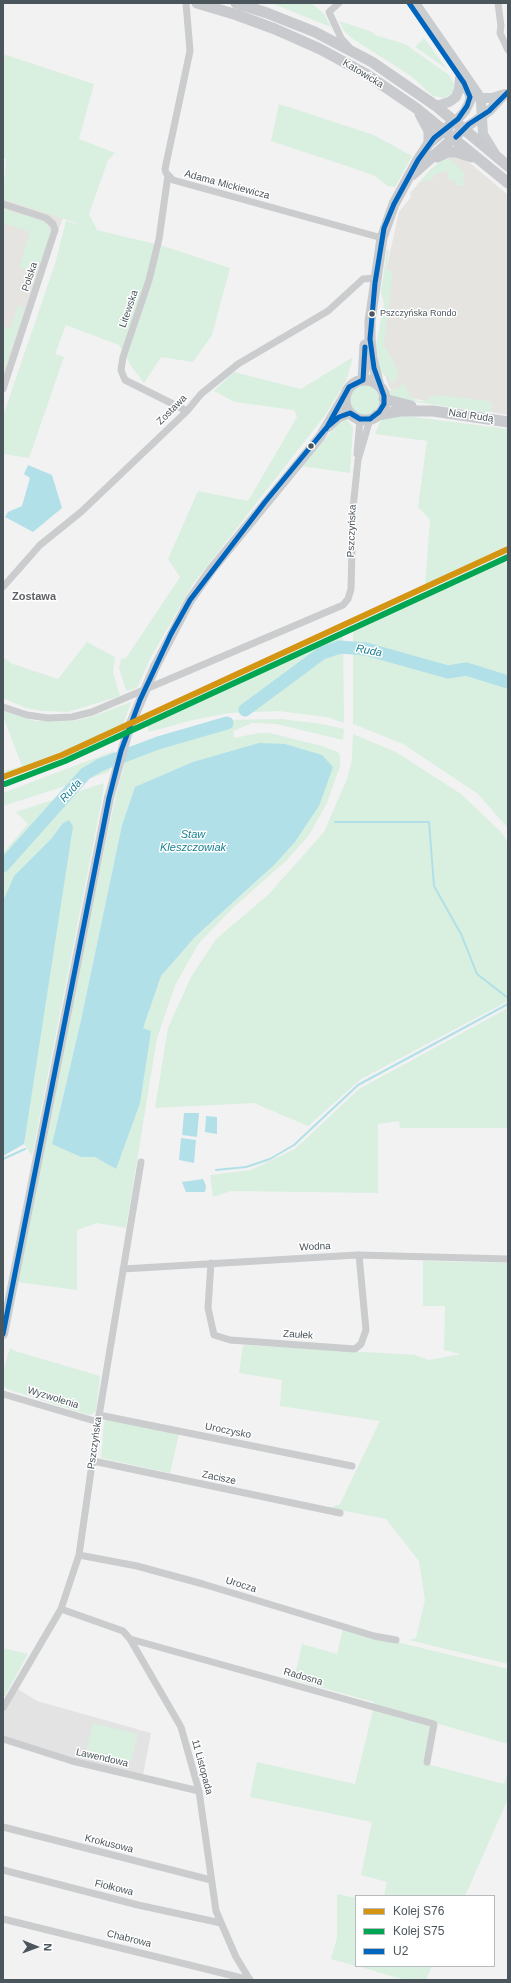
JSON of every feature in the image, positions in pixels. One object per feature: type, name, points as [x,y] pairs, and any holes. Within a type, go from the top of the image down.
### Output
[{"type":"main road","name":"Katowicka","points":[[197,3],[237,15],[320,49],[366,74],[416,108],[508,183]]},
{"type":"main road","name":"Katowicka","points":[[236,3],[291,22],[352,51],[400,80],[436,106],[508,166]]},
{"type":"main road","points":[[409,3],[460,78],[470,97],[468,106],[454,138],[409,178]]},
{"type":"main road","points":[[415,3],[480,98],[483,136],[498,158]]},
{"type":"main road","points":[[436,106],[449,102],[456,97],[459,89],[460,78]]},
{"type":"main road","points":[[480,98],[492,98],[506,93]]},
{"type":"main road","points":[[363,380],[365,339],[370,321],[382,238],[394,204],[429,143],[444,130],[482,116],[506,93]]},
{"type":"main road","points":[[416,108],[428,127],[429,143]]},
{"type":"main road","points":[[429,160],[443,154],[456,152],[482,161]]},
{"type":"main road","points":[[3,1334],[109,798],[129,728],[155,667],[186,607],[212,570],[327,427],[339,417],[364,416],[383,407],[384,399],[372,358],[370,321]]},
{"type":"main road","points":[[327,427],[332,415],[353,384],[363,380],[371,381],[380,386]]},
{"type":"main road","points":[[346,393],[345,404],[364,416]]},
{"type":"main road","name":"Nad Rudą","points":[[384,399],[433,411],[508,422]]},
{"type":"main road","name":"Nad Rudą","points":[[364,416],[401,411],[433,411]]},
{"type":"street","points":[[168,175],[165,169],[190,51],[186,3]]},
{"type":"street","points":[[339,3],[329,12],[341,38],[352,51]]},
{"type":"street","points":[[498,3],[501,26],[500,33],[508,50]]},
{"type":"street","name":"Adama Mickiewicza","points":[[168,175],[173,180],[382,238]]},
{"type":"street","name":"Litewska","points":[[168,175],[159,239],[149,280],[123,357],[121,370],[125,380],[187,411]]},
{"type":"street","name":"Polska","points":[[3,204],[46,218],[53,224],[55,230],[3,389]]},
{"type":"street","name":"Zostawa","points":[[3,587],[40,546],[81,512],[187,411],[201,394],[238,364],[328,311],[363,279],[376,278]]},
{"type":"street","name":"Pszczyńska","points":[[3,707],[27,715],[48,718],[72,717],[92,712],[116,703],[224,654],[341,606],[347,601],[351,589],[353,508],[358,460],[357,447],[364,416]]},
{"type":"street","name":"Pszczyńska","points":[[3,1708],[61,1609],[79,1555],[98,1419],[141,1162]]},
{"type":"street","name":"Wodna","points":[[123,1269],[359,1255],[508,1259]]},
{"type":"street","name":"Zaułek","points":[[211,1263],[208,1308],[214,1334],[230,1340],[355,1349],[361,1344],[366,1330],[359,1255]]},
{"type":"street","name":"Wyzwolenia","points":[[3,1394],[98,1419]]},
{"type":"street","name":"Uroczysko","points":[[98,1419],[352,1466]]},
{"type":"street","name":"Zacisze","points":[[93,1462],[340,1513]]},
{"type":"street","name":"Urocza","points":[[79,1555],[137,1566],[210,1586],[374,1636],[396,1640]]},
{"type":"street","points":[[61,1609],[123,1632],[130,1638]]},
{"type":"street","name":"Radosna","points":[[130,1638],[434,1724],[426,1762]]},
{"type":"street","name":"11 Listopada","points":[[130,1638],[181,1726],[199,1791],[216,1911],[236,1957],[250,1980]]},
{"type":"street","name":"Lawendowa","points":[[3,1739],[72,1761],[199,1791]]},
{"type":"street","name":"Krokusowa","points":[[3,1828],[211,1880]]},
{"type":"street","name":"Fiołkowa","points":[[3,1870],[138,1905],[221,1923]]},
{"type":"street","name":"Chabrowa","points":[[3,1919],[250,1980]]},
{"type":"shaded area","points":[[456,156],[465,159],[508,195],[508,415],[398,396],[389,387],[383,368],[386,270],[399,212],[411,197],[410,193],[431,169],[445,158]]},
{"type":"shaded area","points":[[3,199],[63,218],[3,378]]},
{"type":"shaded area","points":[[18,1689],[37,1701],[151,1733],[143,1775],[46,1751],[3,1737],[3,1715]]},
{"type":"green space","points":[[271,3],[311,3],[324,14],[331,27]]},
{"type":"green space","points":[[339,21],[370,31],[375,35],[405,44],[449,75],[454,84],[453,93],[444,98],[433,96],[411,76],[353,39],[344,31]]},
{"type":"green space","points":[[424,38],[447,69],[415,47]]},
{"type":"green space","points":[[3,54],[94,84],[79,139],[115,153],[108,160],[89,214],[97,230],[163,246],[230,268],[212,335],[193,362],[161,357],[144,383],[131,366],[119,345],[66,325],[55,354],[64,357],[29,458],[3,454],[3,416],[55,264],[66,221],[88,227],[3,199],[6,159],[3,158]]},
{"type":"green space","points":[[279,104],[374,135],[412,156],[395,187],[387,186],[375,176],[271,141]]},
{"type":"green space","points":[[447,157],[464,172],[463,185],[456,185],[455,179],[449,181],[447,171],[434,174],[433,179],[420,182],[431,169]]},
{"type":"green space","points":[[3,209],[44,221],[48,226],[51,232],[36,274],[19,267],[30,232],[3,223]]},
{"type":"green space","points":[[387,250],[389,250],[386,270],[393,271],[384,345],[396,366],[398,376],[395,382],[390,383],[389,378],[380,372],[376,345],[384,304],[381,292]]},
{"type":"green space","points":[[18,306],[25,308],[3,373],[3,326],[11,329]]},
{"type":"green space","points":[[353,357],[346,381],[326,414],[193,584],[151,657],[137,688],[126,691],[119,668],[121,659],[126,658],[180,577],[168,559],[198,491],[248,501],[297,417],[294,410],[235,402],[214,391],[234,372],[301,389]]},
{"type":"green space","points":[[403,383],[412,398],[418,401],[425,401],[436,395],[489,401],[493,405],[490,412],[487,413],[393,398],[387,393],[388,391],[400,387]]},
{"type":"green space","points":[[364,385],[370,386],[378,394],[378,406],[370,414],[364,415],[358,414],[350,406],[349,400],[350,394],[358,386]]},
{"type":"green space","points":[[405,416],[508,429],[508,545],[425,585],[430,520],[418,507],[427,441],[375,434],[381,419]]},
{"type":"green space","points":[[342,420],[347,420],[353,427],[350,473],[301,466]]},
{"type":"green space","points":[[508,561],[508,828],[478,794],[403,744],[353,724],[353,629]]},
{"type":"green space","points":[[343,635],[344,723],[327,717],[278,711],[229,713],[193,720],[149,732],[147,726]]},
{"type":"green space","points":[[87,642],[115,657],[113,672],[120,696],[68,712],[43,711],[26,708],[3,698],[3,657],[13,664],[58,679]]},
{"type":"green space","points":[[131,702],[123,725],[36,763],[3,774],[3,771],[22,766],[3,716],[3,711],[35,721],[72,721],[91,717]]},
{"type":"green space","points":[[281,719],[322,724],[344,729],[343,740],[276,724],[252,723],[233,731],[234,738],[259,733],[270,733],[322,746],[338,752],[340,756],[340,766],[327,803],[309,835],[287,860],[234,907],[199,943],[176,983],[157,1038],[126,1228],[97,1223],[77,1230],[77,1290],[17,1282],[64,1041],[116,795],[129,747],[194,727],[226,720]],"holes":[[[135,787],[319,806],[295,842],[259,879],[195,937],[161,976],[142,1028],[151,1031],[116,1169],[95,1157],[81,1157],[52,1143],[81,1020],[122,825]]]},
{"type":"green space","points":[[353,734],[396,752],[461,794],[502,833],[508,843],[508,1001],[361,1079],[308,1126],[254,1103],[155,1108],[168,1028],[191,977],[216,939],[269,894],[324,832],[347,779],[352,760]]},
{"type":"green space","points":[[114,751],[109,772],[3,806],[3,793]]},
{"type":"green space","points":[[104,783],[32,1156],[24,1144],[62,824],[51,839],[14,876],[3,901],[3,853],[28,824],[16,812]]},
{"type":"green space","points":[[508,1008],[508,1128],[400,1128],[399,1121],[378,1124],[378,1193],[231,1191],[213,1197],[210,1175],[251,1170],[295,1149],[359,1089]]},
{"type":"green space","points":[[423,1261],[508,1263],[508,1664],[409,1640],[416,1638],[425,1600],[419,1561],[386,1519],[330,1508],[340,1504],[380,1421],[280,1406],[282,1380],[239,1373],[243,1345],[415,1355],[429,1360],[461,1354],[444,1350],[445,1306],[423,1306]]},
{"type":"green space","points":[[10,1348],[15,1351],[100,1376],[96,1412],[89,1415],[7,1389],[3,1385],[3,1371]]},
{"type":"green space","points":[[107,1418],[179,1434],[170,1473],[101,1458],[104,1422]]},
{"type":"green space","points":[[343,1629],[508,1669],[508,1744],[374,1705],[374,1702],[294,1680],[302,1644],[337,1654]]},
{"type":"green space","points":[[3,1648],[28,1654],[5,1696],[3,1696]]},
{"type":"green space","points":[[373,1710],[431,1727],[423,1763],[504,1784],[508,1772],[508,1799],[465,1895],[384,1895],[387,1882],[361,1875],[372,1822],[250,1797],[257,1762],[355,1784]]},
{"type":"green space","points":[[93,1723],[138,1734],[131,1762],[86,1750]]},
{"type":"green space","points":[[337,1894],[355,1898],[355,1966],[331,1959],[337,1938]]},
{"type":"green space","points":[[360,1967],[432,1967],[426,1980],[405,1980]]},
{"type":"water","points":[[28,465],[52,475],[62,508],[33,532],[5,517],[8,512],[22,506],[30,478],[24,474]]},
{"type":"water","name":"Staw Kleszczowiak","points":[[259,743],[285,744],[322,755],[333,767],[319,806],[295,842],[274,865],[195,937],[161,976],[143,1028],[151,1031],[140,1103],[116,1169],[95,1157],[81,1157],[52,1144],[81,1020],[122,825],[135,787],[193,762]]},
{"type":"water","points":[[69,820],[73,826],[24,1144],[3,1156],[3,901],[14,876],[51,839],[62,824]]},
{"type":"water","points":[[184,1113],[199,1113],[197,1137],[182,1135]]},
{"type":"water","points":[[206,1116],[217,1117],[217,1134],[205,1132]]},
{"type":"water","points":[[181,1138],[196,1140],[194,1163],[179,1160]]},
{"type":"water","points":[[203,1179],[206,1186],[205,1192],[186,1192],[182,1182]]},
{"type":"waterway","name":"Ruda","points":[[245,710],[322,653],[340,647],[366,649],[448,672],[466,669],[508,682]]},
{"type":"waterway","name":"Ruda","points":[[3,866],[85,774],[100,765],[158,743],[227,723]]},
{"type":"waterway","points":[[335,822],[429,822],[434,886],[461,934],[477,974],[508,998]]},
{"type":"waterway","points":[[216,1170],[246,1167],[270,1159],[294,1145],[358,1085],[508,1004]]},
{"type":"waterway","points":[[3,1159],[25,1149]]},
{"type":"rail line","name":"S76","points":[[3,777],[62,755],[508,549]]},
{"type":"rail line","name":"S75","points":[[5,784],[65,761],[508,557]]},
{"type":"transit line","name":"U2","points":[[3,1334],[109,798],[121,751],[140,700],[171,634],[190,600],[265,502],[327,427],[339,417],[350,413],[360,419],[370,419],[379,412],[384,404],[384,396],[374,368],[370,339],[375,283],[384,228],[394,204],[418,160],[434,138],[458,119],[467,106],[470,97],[464,83],[409,3]]},
{"type":"transit line","name":"U2","points":[[456,137],[469,124],[489,111],[508,92]]},
{"type":"transit line","name":"U2","points":[[326,429],[349,387],[363,380],[365,347]]},
{"type":"place","name":"Pszczyńska Rondo","points":[[372,314]]},
{"type":"district","name":"Zostawa","points":[[34,597]]}]
